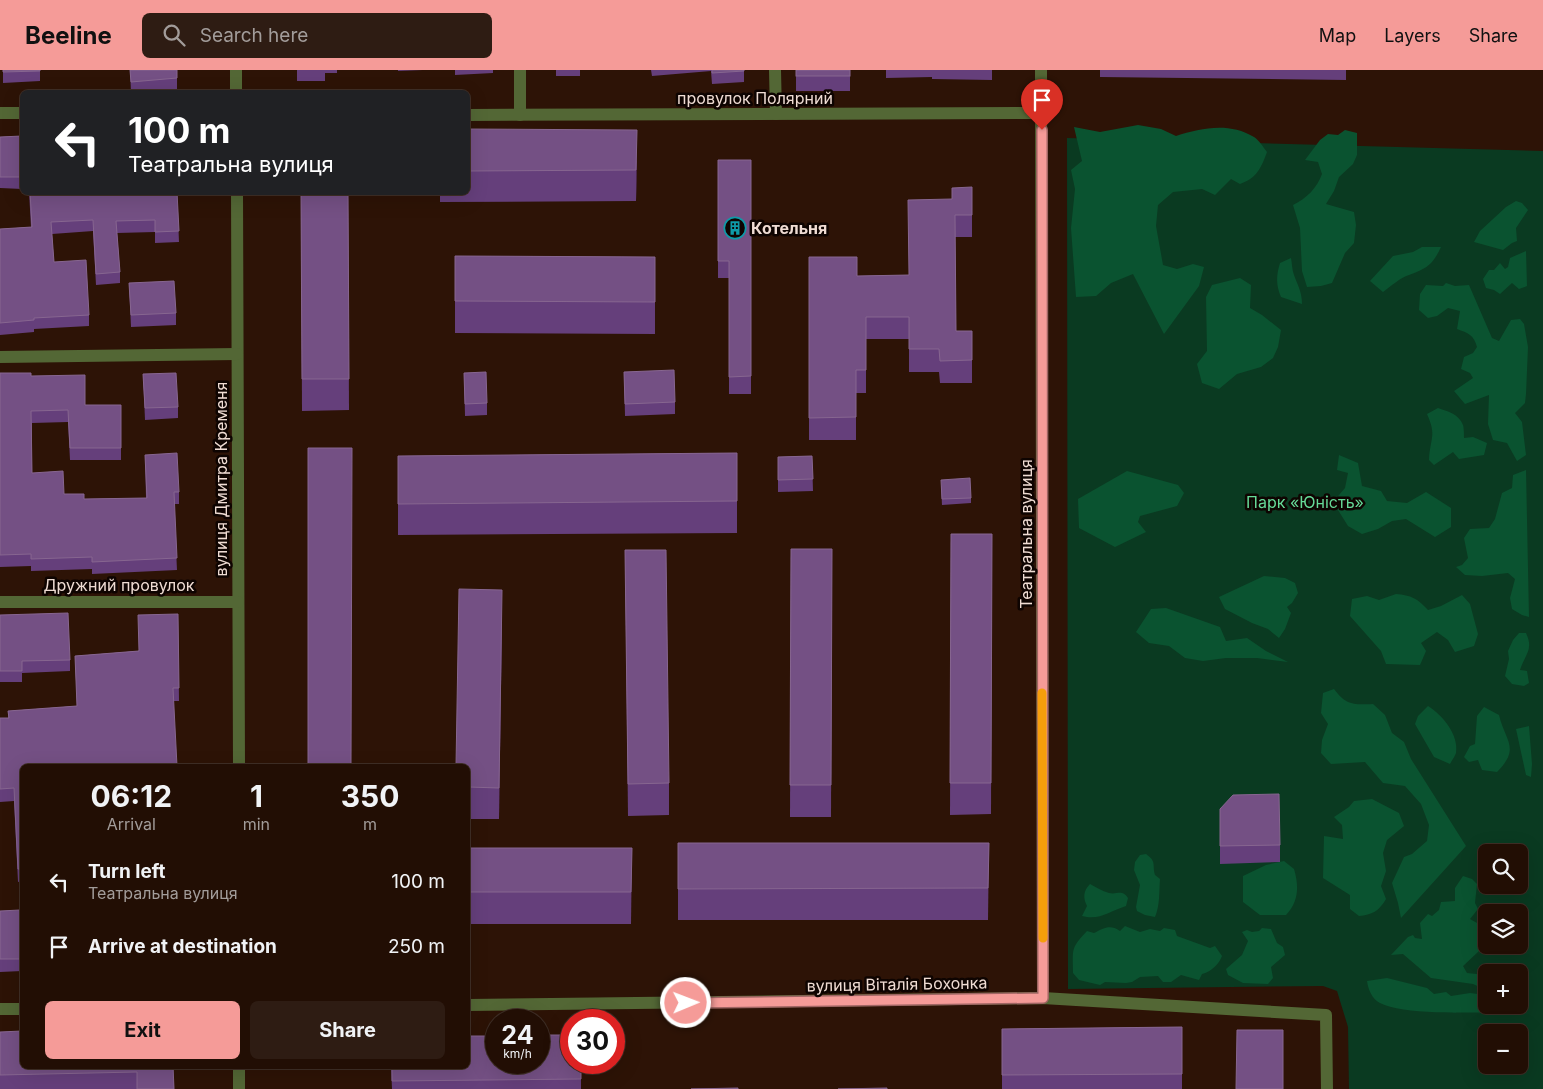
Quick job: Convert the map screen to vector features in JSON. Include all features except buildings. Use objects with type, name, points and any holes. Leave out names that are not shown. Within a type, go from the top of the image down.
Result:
[{"type":"street","points":[[236,70],[236,90]]},
{"type":"street","points":[[520,70],[520,114]]},
{"type":"street","points":[[775,70],[776,114]]},
{"type":"street","name":"Театральна вулиця","points":[[1041,70],[1043,998]]},
{"type":"street","points":[[0,113],[20,114]]},
{"type":"street","name":"провулок Полярний","points":[[470,115],[1042,113]]},
{"type":"street","name":"вулиця Дмитра Кременя","points":[[237,195],[238,764]]},
{"type":"street","points":[[0,357],[237,354]]},
{"type":"street","name":"Дружний провулок","points":[[0,602],[238,602]]},
{"type":"street","name":"вулиця Віталія Бохонка","points":[[470,1006],[1043,998],[1326,1015],[1327,1089]]},
{"type":"street","points":[[0,1009],[20,1009]]},
{"type":"street","points":[[239,1069],[239,1089]]},
{"type":"green space","points":[[1138,125],[1161,129],[1176,136],[1205,129],[1235,129],[1254,137],[1267,152],[1258,172],[1246,182],[1240,184],[1231,179],[1215,195],[1202,189],[1173,192],[1158,205],[1156,226],[1163,265],[1177,269],[1193,264],[1204,267],[1199,286],[1164,334],[1133,274],[1111,283],[1096,296],[1076,297],[1071,228],[1075,189],[1071,170],[1082,161],[1074,127],[1100,132]]},
{"type":"green space","points":[[1345,130],[1357,133],[1357,155],[1353,164],[1339,177],[1334,191],[1326,204],[1354,212],[1356,225],[1354,243],[1345,253],[1332,283],[1307,287],[1302,271],[1300,228],[1293,205],[1311,192],[1322,174],[1318,162],[1305,160],[1320,140],[1328,134],[1338,135]]},
{"type":"green space","name":"Парк «Юність»","points":[[1067,138],[1543,151],[1543,1089],[1349,1089],[1348,1027],[1337,991],[1323,986],[1068,989]]},
{"type":"green space","points":[[1516,201],[1522,203],[1528,210],[1516,228],[1517,241],[1503,250],[1474,242],[1480,231],[1506,207]]},
{"type":"green space","points":[[1422,247],[1441,247],[1432,262],[1425,268],[1402,278],[1383,292],[1370,281],[1393,256],[1413,252]]},
{"type":"green space","points":[[1526,251],[1527,286],[1519,289],[1512,283],[1500,294],[1486,288],[1483,279],[1489,270],[1494,270],[1500,263],[1505,269],[1508,267],[1510,258]]},
{"type":"green space","points":[[1291,258],[1293,273],[1301,292],[1302,304],[1281,297],[1277,284],[1280,263]]},
{"type":"green space","points":[[1240,278],[1251,285],[1250,308],[1281,330],[1278,347],[1273,358],[1261,367],[1237,374],[1219,389],[1202,383],[1197,364],[1207,351],[1206,297],[1212,285]]},
{"type":"green space","points":[[1446,283],[1455,286],[1469,285],[1492,338],[1499,341],[1511,320],[1520,319],[1524,324],[1528,347],[1526,394],[1525,403],[1515,413],[1522,422],[1526,455],[1517,461],[1507,443],[1493,440],[1488,424],[1489,395],[1465,404],[1454,391],[1473,378],[1470,373],[1461,369],[1464,357],[1473,353],[1477,347],[1470,335],[1457,329],[1460,311],[1448,308],[1437,316],[1428,318],[1419,310],[1420,294],[1426,285],[1443,286]]},
{"type":"green space","points":[[1438,408],[1459,418],[1463,425],[1464,438],[1473,437],[1487,443],[1484,455],[1459,459],[1453,452],[1434,465],[1429,460],[1432,427],[1427,414]]},
{"type":"green space","points":[[1339,455],[1358,463],[1362,486],[1381,491],[1387,501],[1407,503],[1426,492],[1451,508],[1451,527],[1435,537],[1406,519],[1392,521],[1378,529],[1362,534],[1348,526],[1333,502],[1345,488],[1348,473],[1337,470]]},
{"type":"green space","points":[[1526,470],[1529,617],[1512,609],[1510,598],[1515,579],[1508,573],[1482,576],[1465,575],[1456,567],[1462,565],[1468,558],[1464,538],[1470,529],[1489,528],[1495,519],[1502,493],[1512,488],[1513,475]]},
{"type":"green space","points":[[1127,471],[1178,485],[1184,493],[1177,506],[1140,516],[1138,522],[1146,532],[1115,547],[1079,528],[1078,499]]},
{"type":"green space","points":[[1264,576],[1285,578],[1295,583],[1298,593],[1287,607],[1291,613],[1285,629],[1279,638],[1268,629],[1225,609],[1219,597]]},
{"type":"green space","points":[[1396,594],[1414,598],[1428,610],[1441,606],[1462,595],[1470,604],[1478,634],[1474,646],[1455,652],[1448,640],[1437,632],[1421,643],[1426,651],[1420,665],[1386,664],[1381,651],[1350,616],[1352,599],[1367,596],[1379,600]]},
{"type":"green space","points":[[1166,608],[1220,627],[1226,641],[1247,638],[1266,651],[1288,662],[1257,658],[1226,658],[1203,661],[1185,658],[1169,646],[1149,643],[1136,632],[1151,609]]},
{"type":"green space","points":[[1519,633],[1526,633],[1529,644],[1528,652],[1520,670],[1527,671],[1529,683],[1524,686],[1512,684],[1505,676],[1509,659],[1508,651]]},
{"type":"green space","points":[[1334,689],[1346,701],[1355,704],[1373,704],[1385,715],[1392,733],[1404,742],[1411,759],[1466,846],[1401,918],[1392,883],[1404,857],[1412,854],[1427,841],[1429,825],[1421,804],[1405,786],[1383,783],[1365,762],[1331,764],[1321,753],[1322,740],[1328,724],[1321,713],[1323,693]]},
{"type":"green space","points":[[1428,706],[1444,720],[1455,739],[1456,753],[1450,764],[1434,757],[1415,724],[1418,716]]},
{"type":"green space","points":[[1484,707],[1499,715],[1509,744],[1508,757],[1497,772],[1482,770],[1478,760],[1469,762],[1464,757],[1470,746],[1475,744],[1477,716]]},
{"type":"green space","points":[[1529,726],[1532,764],[1531,777],[1526,775],[1516,729]]},
{"type":"green space","points":[[1372,799],[1399,813],[1404,826],[1387,840],[1383,853],[1386,871],[1381,886],[1386,899],[1375,912],[1359,916],[1350,909],[1350,895],[1323,878],[1324,836],[1343,839],[1342,825],[1334,817],[1349,807],[1354,801]]},
{"type":"green space","points":[[1146,854],[1153,861],[1155,875],[1160,879],[1159,903],[1155,917],[1137,911],[1136,907],[1140,885],[1134,870],[1135,862],[1140,855]]},
{"type":"green space","points":[[1284,861],[1294,869],[1296,875],[1296,899],[1286,915],[1260,915],[1243,902],[1243,876],[1266,865]]},
{"type":"green space","points":[[1463,876],[1472,879],[1477,884],[1475,903],[1478,909],[1470,919],[1478,924],[1478,952],[1463,966],[1467,973],[1478,974],[1478,986],[1431,978],[1403,954],[1391,955],[1408,937],[1413,935],[1415,938],[1422,939],[1420,923],[1428,914],[1432,916],[1439,910],[1441,902],[1455,901],[1455,888]]},
{"type":"green space","points":[[1090,884],[1109,893],[1126,895],[1128,898],[1126,906],[1104,915],[1094,917],[1082,916],[1087,906],[1084,897],[1085,892]]},
{"type":"green space","points":[[1125,926],[1140,932],[1150,929],[1160,931],[1164,928],[1175,930],[1177,936],[1210,948],[1215,946],[1222,956],[1217,965],[1202,974],[1199,980],[1181,975],[1171,982],[1163,982],[1158,976],[1140,977],[1126,983],[1105,982],[1100,985],[1079,980],[1073,973],[1073,954],[1075,946],[1087,931],[1094,933],[1110,927],[1120,931]]},
{"type":"green space","points":[[1262,928],[1271,929],[1277,943],[1283,947],[1285,955],[1271,967],[1273,978],[1268,984],[1243,983],[1228,975],[1226,969],[1242,955],[1248,941],[1242,932],[1247,930],[1252,932],[1259,931]]},
{"type":"green space","points":[[1387,978],[1427,988],[1434,994],[1446,992],[1451,996],[1470,993],[1478,994],[1478,1013],[1419,1011],[1390,1007],[1375,999],[1369,990],[1367,981]]},
{"type":"slow traffic","points":[[1042,693],[1043,938]]},
{"type":"place","name":"Котельня","points":[[735,228]]},
{"type":"route","points":[[686,1003],[1043,998],[1042,130]]}]
